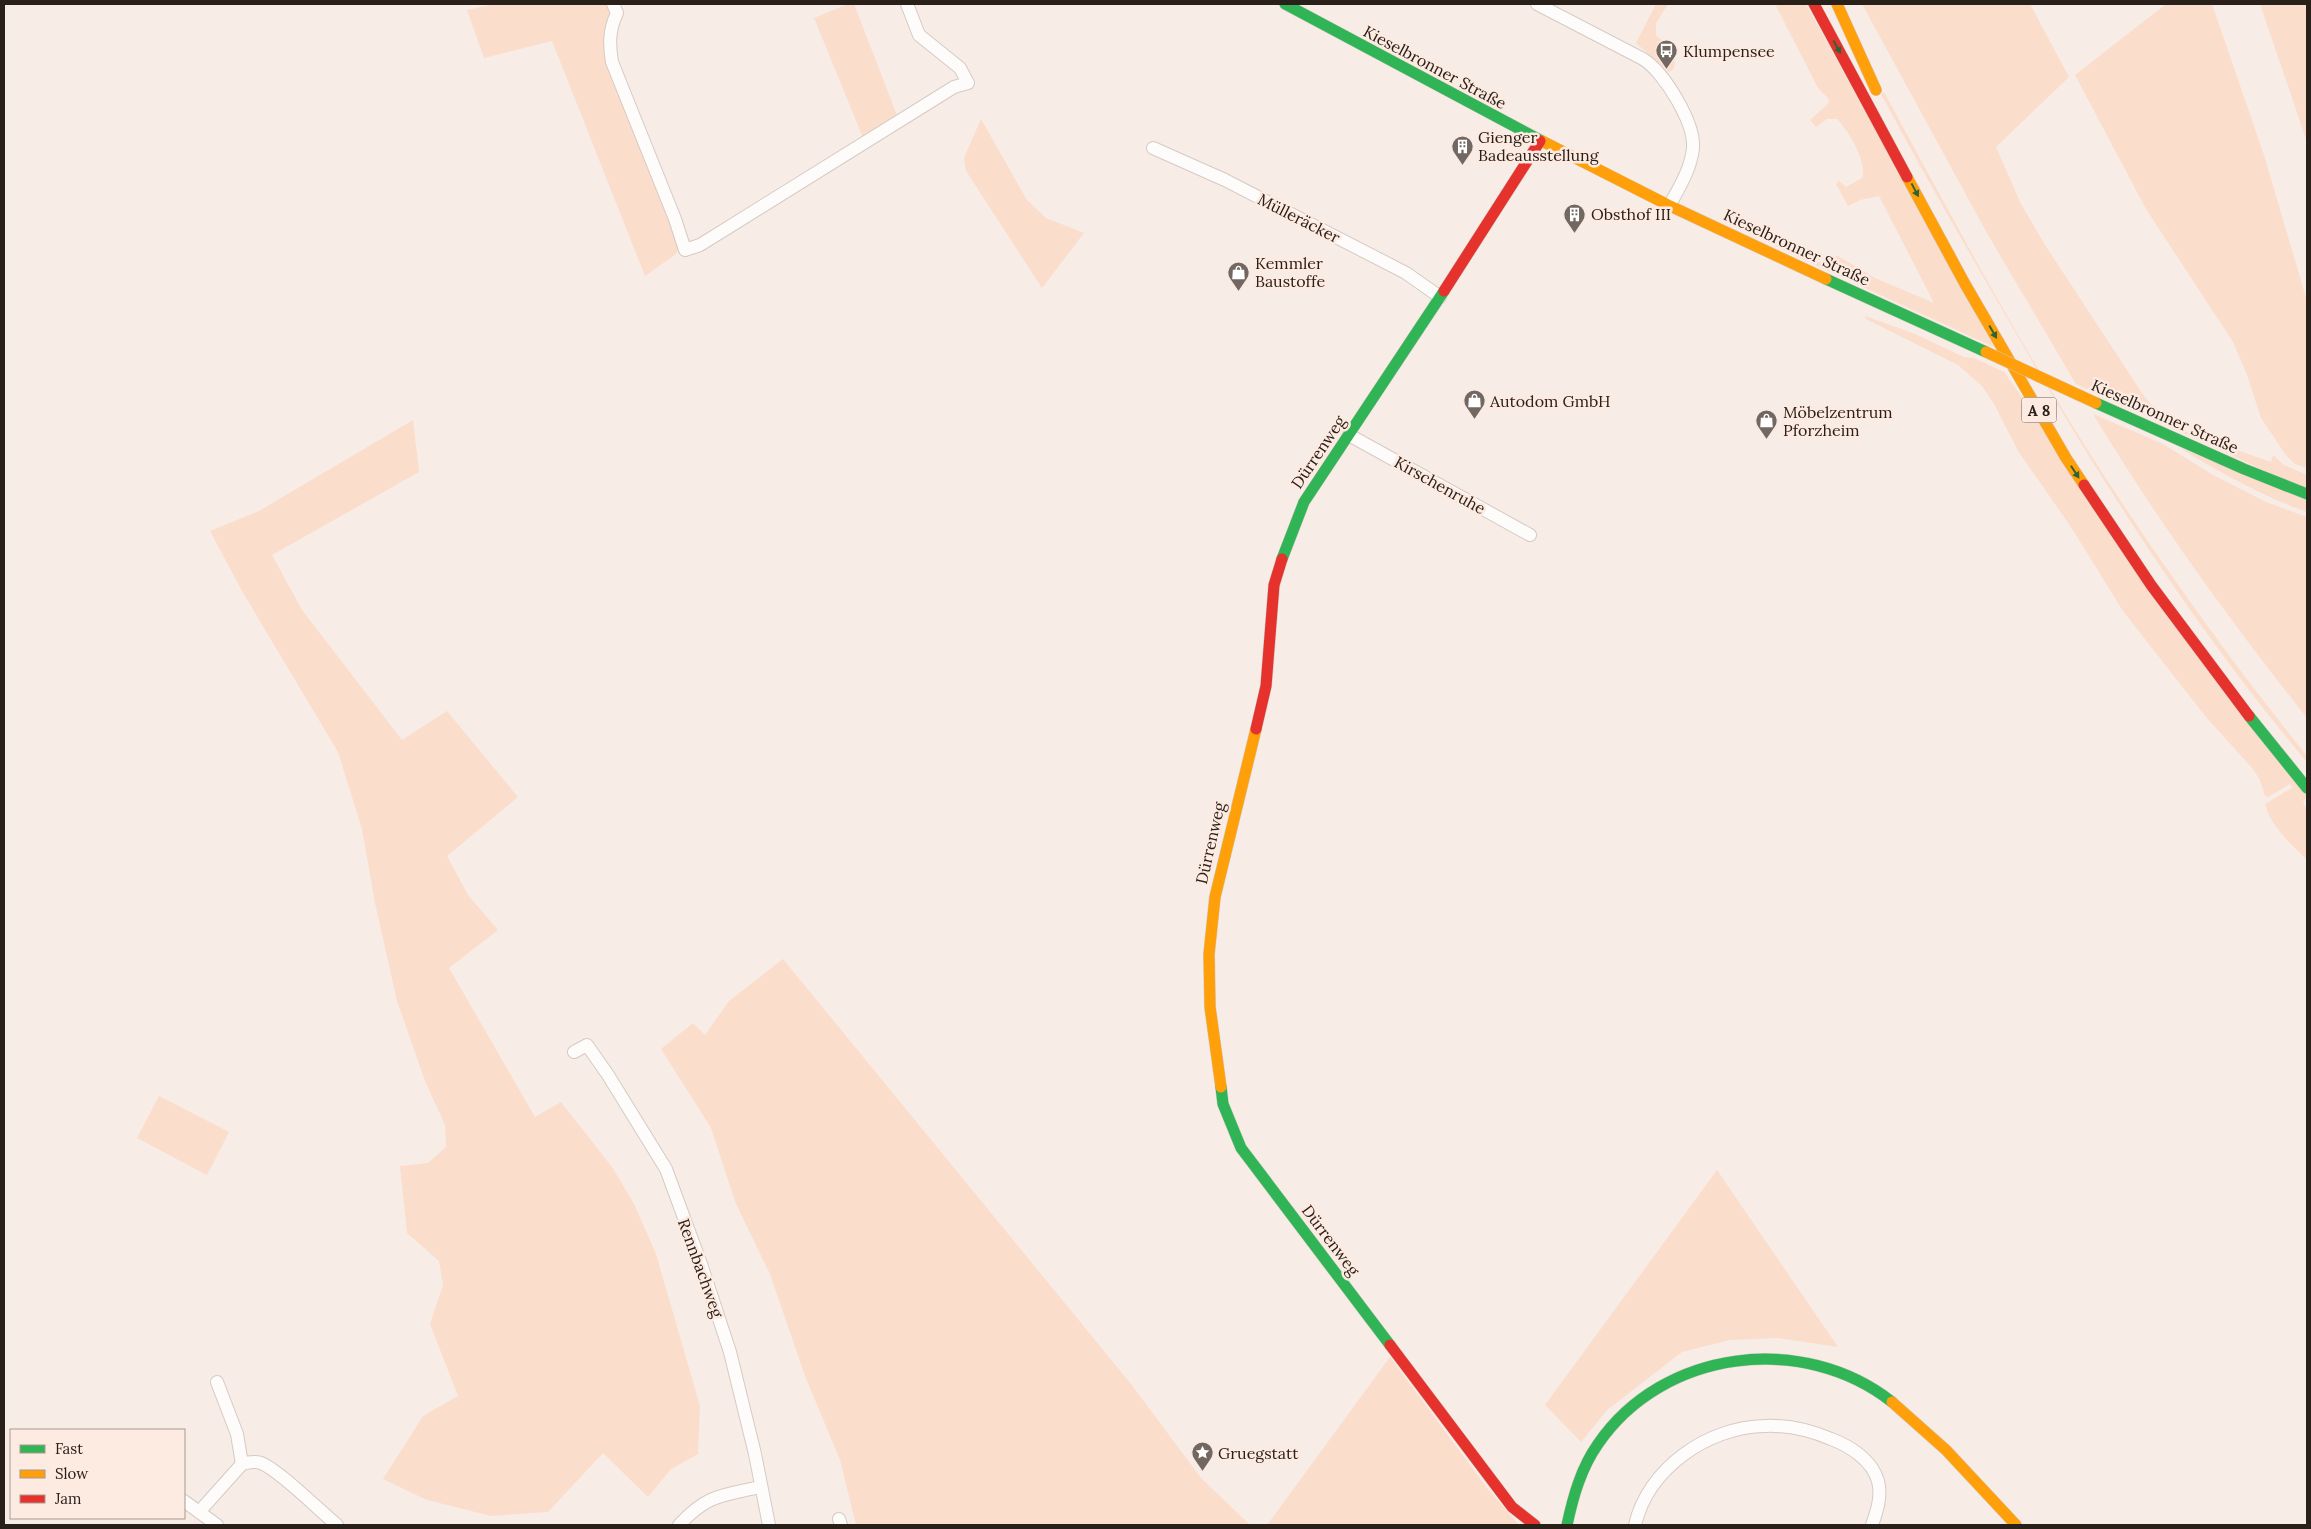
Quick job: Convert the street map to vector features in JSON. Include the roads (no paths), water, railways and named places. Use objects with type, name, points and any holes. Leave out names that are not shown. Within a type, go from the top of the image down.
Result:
[{"type":"main road","name":"Kieselbronner Straße","points":[[1285,4],[1540,141],[1669,206],[1793,265],[2244,470],[2307,494]]},
{"type":"main road","name":"A 8","points":[[1814,4],[1965,284],[2066,458],[2151,586],[2232,695],[2307,788]]},
{"type":"main road","points":[[1837,4],[1881,101]]},
{"type":"main road","name":"Dürrenweg","points":[[1535,1525],[1512,1507],[1241,1148],[1230,1127],[1223,1104],[1210,1007],[1209,954],[1214,897],[1266,686],[1273,592],[1286,544],[1304,502],[1489,223],[1540,141]]},
{"type":"main road","points":[[1908,153],[1948,228]]},
{"type":"main road","name":"A 8","points":[[2013,344],[2061,430],[2161,582],[2235,684],[2307,771]]},
{"type":"main road","points":[[1568,1525],[1580,1478],[1592,1454],[1604,1435],[1644,1397],[1691,1371],[1743,1358],[1768,1357],[1792,1358],[1818,1364],[1844,1373],[1869,1386],[1896,1406],[1928,1434],[2016,1525]]},
{"type":"street","points":[[613,4],[617,13],[611,26],[609,38],[612,62],[675,219],[685,250],[700,246],[954,87],[968,83],[960,68],[919,35],[907,4]]},
{"type":"street","points":[[1537,4],[1643,59],[1652,65],[1665,80],[1690,129],[1693,147],[1686,173],[1669,206]]},
{"type":"street","name":"Mülleräcker","points":[[1153,148],[1225,180],[1406,273],[1440,297]]},
{"type":"street","name":"Kirschenruhe","points":[[1349,435],[1530,535]]},
{"type":"street","name":"Rennbachweg","points":[[574,1052],[587,1045],[608,1075],[666,1169],[701,1264],[730,1352],[755,1454],[769,1525]]},
{"type":"street","points":[[217,1382],[237,1434],[242,1464]]},
{"type":"street","points":[[1635,1525],[1646,1495],[1674,1462],[1709,1440],[1745,1428],[1764,1426],[1790,1427],[1812,1431],[1838,1442],[1866,1461],[1878,1480],[1880,1491],[1872,1525]]},
{"type":"street","points":[[199,1512],[242,1464],[252,1461],[262,1463],[274,1471],[337,1525]]},
{"type":"street","points":[[679,1525],[697,1507],[713,1497],[760,1487]]},
{"type":"street","points":[[185,1502],[217,1525]]},
{"type":"place","name":"Klumpensee","points":[[1667,70]]},
{"type":"place","name":"Gienger Badeausstellung","points":[[1462,165]]},
{"type":"place","name":"Obsthof III","points":[[1575,233]]},
{"type":"place","name":"Kemmler Baustoffe","points":[[1239,291]]},
{"type":"place","name":"Autodom GmbH","points":[[1474,420]]},
{"type":"place","name":"Möbelzentrum Pforzheim","points":[[1767,440]]},
{"type":"place","name":"Gruegstatt","points":[[1202,1472]]}]
